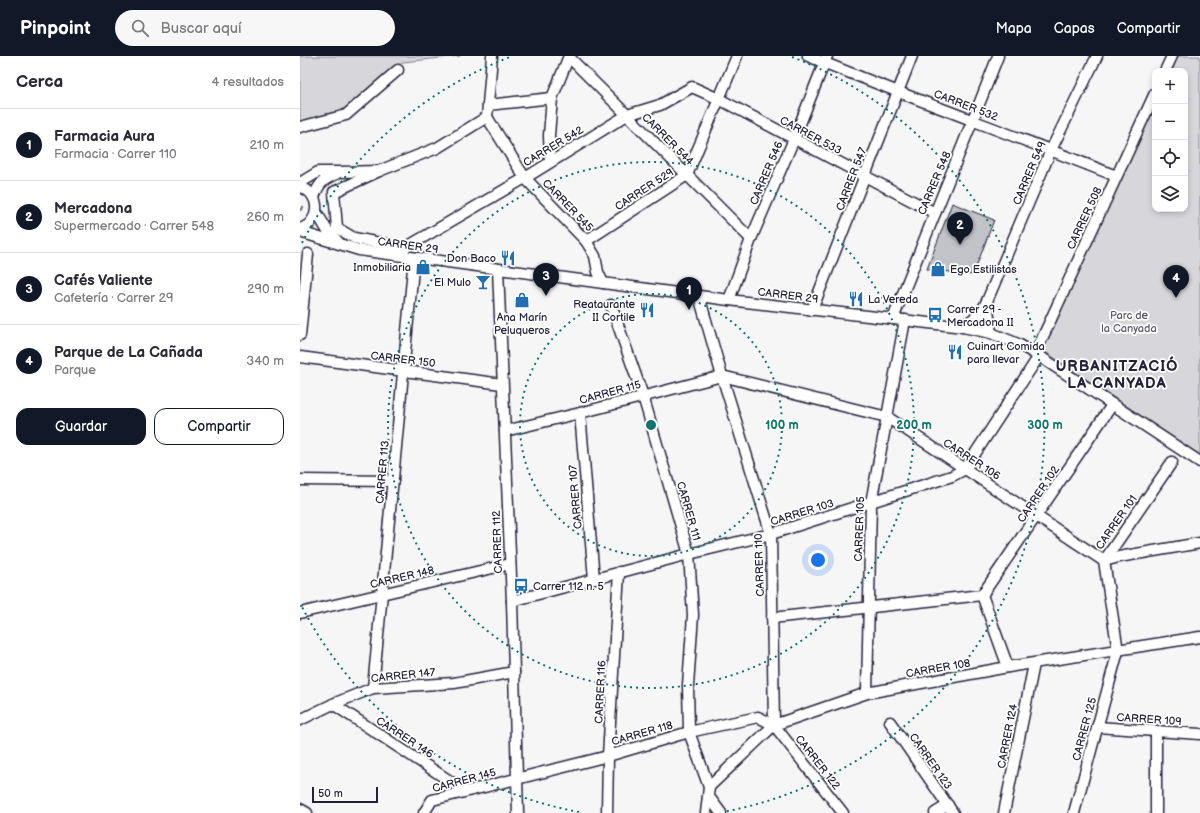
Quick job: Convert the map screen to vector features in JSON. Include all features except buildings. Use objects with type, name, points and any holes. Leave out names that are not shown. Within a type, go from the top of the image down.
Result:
[{"type":"street","points":[[300,183],[318,172],[379,171],[437,148],[487,117],[492,56]]},
{"type":"street","points":[[550,162],[549,134],[552,98],[569,56]]},
{"type":"street","name":"CARRER 544","points":[[569,56],[751,239]]},
{"type":"street","name":"CARRER 529","points":[[586,241],[687,175],[737,56]]},
{"type":"street","name":"CARRER 532","points":[[808,56],[825,59],[898,92],[1116,176]]},
{"type":"street","name":"CARRER 547","points":[[812,310],[912,56]]},
{"type":"street","name":"CARRER 548","points":[[893,319],[998,56]]},
{"type":"street","name":"CARRER 549","points":[[963,327],[981,313],[987,301],[1051,150],[1097,56]]},
{"type":"street","points":[[1166,68],[1172,56]]},
{"type":"street","name":"CARRER 546","points":[[730,300],[751,239],[794,139],[825,59]]},
{"type":"street","points":[[300,127],[346,115],[398,70]]},
{"type":"street","name":"CARRER 542","points":[[405,248],[525,178],[627,115],[660,105],[692,88],[719,99]]},
{"type":"street","points":[[488,105],[552,98]]},
{"type":"street","name":"CARRER 533","points":[[719,99],[864,177],[935,213]]},
{"type":"street","name":"CARRER 508","points":[[1037,355],[1116,176],[1152,99]]},
{"type":"street","name":"CARRER 545","points":[[487,117],[525,178],[586,241],[595,256],[602,283]]},
{"type":"street","name":"CARRER 29","points":[[379,171],[334,192],[337,228],[354,238],[405,248]]},
{"type":"street","points":[[314,197],[317,188],[325,179],[340,172]]},
{"type":"street","points":[[300,187],[309,191],[317,204],[317,213],[314,220],[309,226],[300,231]]},
{"type":"street","points":[[317,213],[327,230],[340,244]]},
{"type":"street","name":"CARRER 29","points":[[300,231],[359,250],[730,300],[963,327],[991,333],[1018,344],[1037,355],[1200,462]]},
{"type":"street","points":[[300,335],[308,254]]},
{"type":"street","name":"CARRER 113","points":[[373,688],[414,258]]},
{"type":"street","name":"CARRER 112","points":[[498,269],[512,601],[518,813]]},
{"type":"street","name":"CARRER 110","points":[[699,296],[722,376],[772,534],[774,725]]},
{"type":"street","points":[[987,301],[991,333]]},
{"type":"street","name":"CARRER 111","points":[[610,305],[643,396],[689,554],[693,615],[688,685],[689,732],[709,792]]},
{"type":"street","name":"CARRER 105","points":[[867,693],[871,503],[905,320]]},
{"type":"street","name":"CARRER 103","points":[[512,601],[619,572],[772,534],[952,476],[965,468],[1037,355]]},
{"type":"street","name":"CARRER 150","points":[[300,357],[502,384]]},
{"type":"street","name":"CARRER 115","points":[[505,431],[722,376]]},
{"type":"street","name":"CARRER 106","points":[[722,376],[887,417],[1104,561]]},
{"type":"street","name":"CARRER 102","points":[[982,596],[1112,405]]},
{"type":"street","name":"CARRER 107","points":[[580,413],[594,579]]},
{"type":"street","name":"CARRER 101","points":[[1118,651],[1104,561],[1172,462]]},
{"type":"street","points":[[300,480],[393,481]]},
{"type":"street","points":[[1104,561],[1200,543]]},
{"type":"street","name":"CARRER 148","points":[[300,613],[510,564]]},
{"type":"street","name":"CARRER 116","points":[[607,813],[608,756],[619,572]]},
{"type":"street","points":[[772,618],[982,596],[1008,668]]},
{"type":"street","name":"CARRER 108","points":[[709,792],[774,725],[867,693],[1008,668],[1200,637]]},
{"type":"street","name":"CARRER 125","points":[[1074,813],[1118,651]]},
{"type":"street","name":"CARRER 124","points":[[1004,813],[1034,664]]},
{"type":"street","name":"CARRER 147","points":[[300,720],[333,704],[373,688],[454,683],[514,672]]},
{"type":"street","name":"CARRER 146","points":[[333,704],[465,791]]},
{"type":"street","name":"CARRER 118","points":[[517,779],[608,756],[689,732],[758,717],[774,725]]},
{"type":"street","name":"CARRER 123","points":[[890,722],[950,809]]},
{"type":"street","name":"CARRER 122","points":[[774,725],[843,813]]},
{"type":"street","name":"CARRER 109","points":[[1097,727],[1200,734]]},
{"type":"street","points":[[1156,731],[1156,813]]},
{"type":"street","name":"CARRER 145","points":[[424,813],[432,800],[517,779]]},
{"type":"street","points":[[706,813],[709,792]]},
{"type":"street","points":[[709,792],[721,813]]},
{"type":"street","points":[[300,809],[307,813]]},
{"type":"street","points":[[935,813],[950,809]]},
{"type":"green space","points":[[300,56],[460,56],[403,62],[340,113],[300,124]]},
{"type":"green space","name":"Parc de la Canyada","points":[[1174,56],[1200,56],[1200,455],[1041,349],[1152,105],[1152,212],[1188,212],[1188,68],[1168,68]]},
{"type":"waterway","points":[[300,210],[303,207]]},
{"type":"waterway","points":[[578,222],[583,228]]},
{"type":"place","name":"Mercadona","points":[[960,245]]},
{"type":"place","name":"Don Baco","points":[[508,258]]},
{"type":"place","name":"Inmobiliaria","points":[[423,267]]},
{"type":"place","name":"Ego Estilistas","points":[[938,269]]},
{"type":"place","name":"El Mulo","points":[[483,282]]},
{"type":"place","name":"Cafés Valiente","points":[[546,296]]},
{"type":"place","name":"Parque de La Cañada","points":[[1176,298]]},
{"type":"place","name":"La Vereda","points":[[856,299]]},
{"type":"place","name":"Ana Marín Peluqueros","points":[[522,300]]},
{"type":"place","name":"Reataurante II Cortile","points":[[647,310]]},
{"type":"place","name":"Farmacia Aura","points":[[689,310]]},
{"type":"place","name":"Carrer 29 - Mercadona II","points":[[935,315]]},
{"type":"place","name":"Cuinart Comida para llevar","points":[[955,352]]},
{"type":"place","name":"Carrer 112 n. 5","points":[[521,586]]},
{"type":"district","name":"URBANITZACIÓ LA CANYADA","points":[[1117,374]]}]
